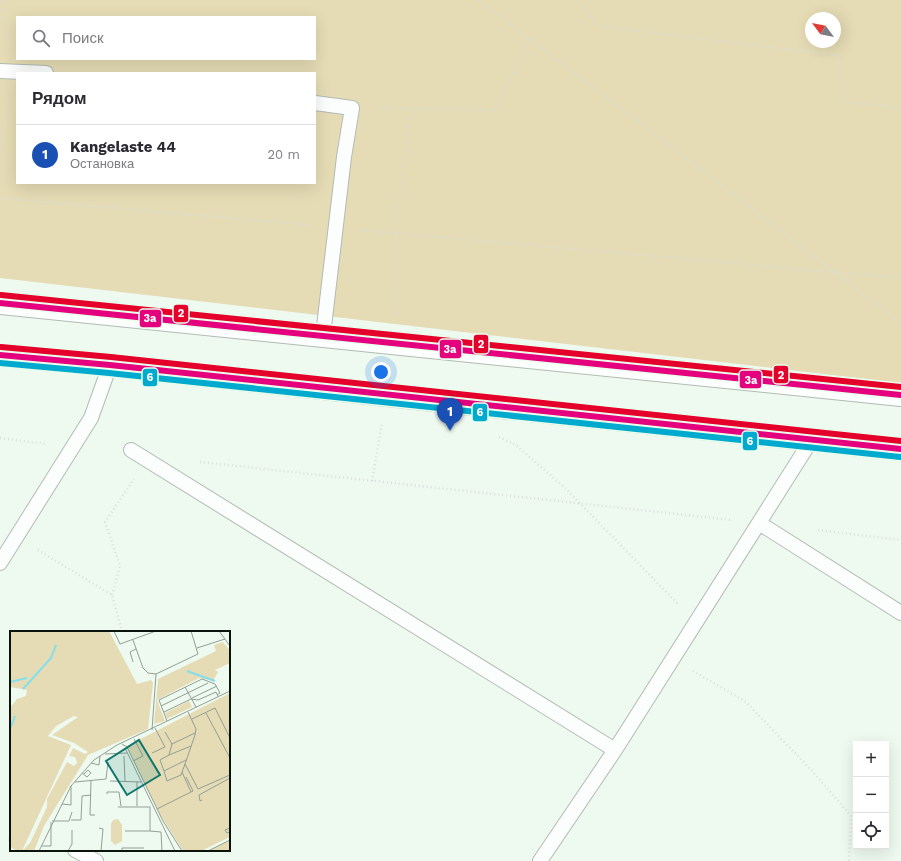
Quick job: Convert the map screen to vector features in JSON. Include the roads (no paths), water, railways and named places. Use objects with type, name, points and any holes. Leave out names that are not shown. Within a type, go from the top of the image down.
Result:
[{"type":"main road","points":[[0,303],[901,395]]},
{"type":"main road","points":[[0,355],[110,365],[901,449]]},
{"type":"lane","points":[[0,71],[23,72]]},
{"type":"lane","points":[[316,104],[352,108],[344,157],[322,335]]},
{"type":"lane","points":[[0,563],[91,418],[110,365]]},
{"type":"lane","points":[[540,861],[615,750],[812,439]]},
{"type":"lane","points":[[131,450],[615,750]]},
{"type":"lane","points":[[759,523],[901,613]]},
{"type":"lane","points":[[77,851],[96,861]]},
{"type":"place","name":"Kangelaste 44","points":[[450,431]]}]
